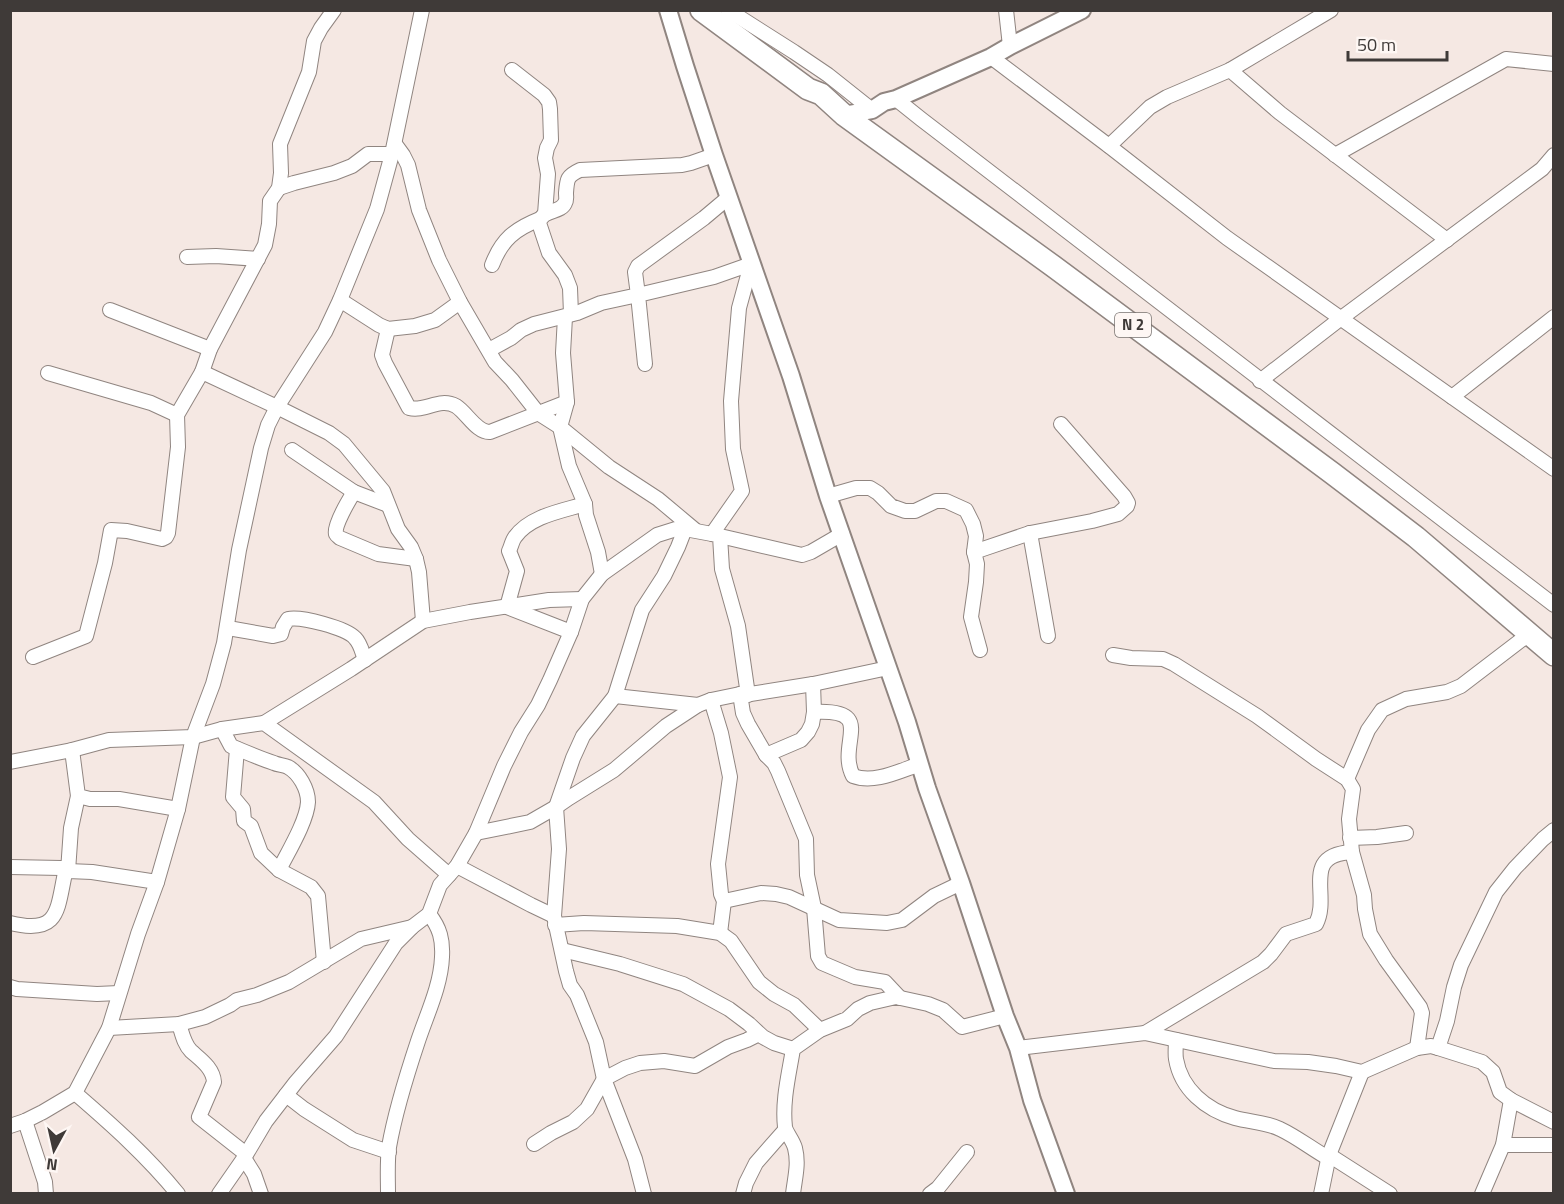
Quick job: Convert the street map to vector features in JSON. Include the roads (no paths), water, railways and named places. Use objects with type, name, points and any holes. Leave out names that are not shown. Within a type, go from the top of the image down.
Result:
[{"type":"main road","name":"N 2","points":[[701,10],[808,89],[821,94],[844,115],[1332,473],[1416,537],[1554,655]]},
{"type":"street","points":[[33,657],[86,636],[111,530],[127,531],[155,538],[166,537],[168,533],[178,447],[177,415],[265,245],[270,201],[279,188],[280,144],[309,72],[314,41],[334,10]]},
{"type":"street","points":[[10,1126],[25,1121],[75,1093],[109,1028],[138,934],[157,882],[178,809],[193,738],[213,684],[228,628],[239,550],[268,425],[277,406],[325,332],[376,208],[393,149],[422,10]]},
{"type":"street","points":[[668,10],[684,66],[791,376],[828,496],[1005,1016],[1018,1048],[1032,1100],[1066,1194]]},
{"type":"street","points":[[728,10],[794,51],[872,110]]},
{"type":"street","points":[[1006,10],[1010,46]]},
{"type":"street","points":[[844,115],[872,110],[884,102],[896,99],[991,57],[1082,10]]},
{"type":"street","points":[[1109,146],[1150,107],[1177,92],[1230,70],[1330,10]]},
{"type":"street","points":[[991,57],[1227,238],[1554,469]]},
{"type":"street","points":[[1335,155],[1506,59],[1554,64]]},
{"type":"street","points":[[512,70],[544,95],[549,102],[551,140],[544,158],[548,174],[539,223],[549,253],[566,275],[570,288],[562,353],[567,402],[561,428],[569,466],[585,504],[602,574]]},
{"type":"street","points":[[1230,70],[1280,113],[1447,240]]},
{"type":"street","points":[[896,99],[1554,605]]},
{"type":"street","points":[[279,188],[334,173],[352,166],[369,154],[393,149],[403,155],[430,241],[460,302],[495,362],[538,413],[561,428],[609,467],[658,499],[690,530]]},
{"type":"street","points":[[492,265],[509,236],[525,225],[562,207],[566,201],[568,178],[580,170],[682,165],[714,155]]},
{"type":"street","points":[[1260,381],[1542,170],[1554,156]]},
{"type":"street","points":[[645,364],[635,272],[638,266],[729,197]]},
{"type":"street","points":[[187,257],[216,256],[258,260]]},
{"type":"street","points":[[489,350],[534,324],[568,316],[601,303],[714,277],[751,264]]},
{"type":"street","points":[[751,264],[739,308],[731,401],[733,449],[742,491],[716,535],[722,569],[738,626],[744,695],[743,713],[766,754],[774,763],[806,839],[807,875],[814,908],[818,956],[822,963],[855,977],[885,982],[900,998]]},
{"type":"street","points":[[340,300],[379,326],[388,329],[415,326],[435,320],[460,302]]},
{"type":"street","points":[[110,310],[210,349]]},
{"type":"street","points":[[1452,397],[1554,316]]},
{"type":"street","points":[[388,329],[382,355],[409,408],[422,409],[434,403],[444,402],[466,414],[485,433],[567,402]]},
{"type":"street","points":[[201,372],[277,406],[329,433],[344,444],[383,490],[398,529],[411,547],[419,572],[423,621]]},
{"type":"street","points":[[48,373],[151,404],[177,415]]},
{"type":"street","points":[[974,552],[1030,533],[1118,514],[1127,506],[1128,503],[1124,496],[1061,424]]},
{"type":"street","points":[[292,450],[354,492],[388,505]]},
{"type":"street","points":[[828,496],[856,488],[870,488],[891,506],[905,511],[915,511],[936,501],[946,501],[966,510],[974,524],[976,536],[974,552],[977,564],[976,582],[971,617],[980,650]]},
{"type":"street","points":[[354,492],[337,526],[337,535],[378,554],[416,560]]},
{"type":"street","points":[[507,607],[517,571],[509,551],[515,537],[530,524],[549,515],[585,504]]},
{"type":"street","points":[[219,1194],[266,1121],[336,1036],[396,943],[412,927],[429,915],[440,885],[453,870],[476,833],[504,766],[542,697],[571,632],[582,599],[602,574],[657,535],[676,530],[716,535],[802,555],[842,534]]},
{"type":"street","points":[[644,1194],[635,1159],[604,1079],[596,1042],[577,995],[570,985],[554,920],[559,849],[556,807],[583,736],[615,696],[642,610],[690,530]]},
{"type":"street","points":[[1030,533],[1048,636]]},
{"type":"street","points":[[10,762],[109,740],[193,738],[222,729],[264,723],[423,621],[549,600],[582,599]]},
{"type":"street","points":[[507,607],[571,632]]},
{"type":"street","points":[[228,628],[273,636],[281,634],[288,620],[294,618],[321,623],[351,634],[359,643],[365,660]]},
{"type":"street","points":[[1347,779],[1368,730],[1382,710],[1406,699],[1447,692],[1461,686],[1529,634]]},
{"type":"street","points":[[1113,655],[1162,659],[1174,664],[1257,716],[1347,779],[1353,789],[1349,819],[1352,852],[1364,895],[1370,934],[1420,1007],[1422,1013],[1417,1048]]},
{"type":"street","points":[[476,833],[530,822],[614,770],[666,726],[698,705],[711,700],[813,684],[888,668]]},
{"type":"street","points":[[766,754],[801,740],[808,732],[814,712],[813,684]]},
{"type":"street","points":[[615,696],[698,705]]},
{"type":"street","points":[[711,700],[721,733],[730,777],[718,864],[721,894],[724,901],[720,933]]},
{"type":"street","points":[[814,712],[832,711],[845,716],[850,721],[852,730],[848,759],[853,776],[872,779],[920,764]]},
{"type":"street","points":[[264,723],[374,802],[408,839],[453,870],[531,906],[554,920],[677,926],[720,933],[731,941],[759,982],[794,1005],[820,1030]]},
{"type":"street","points":[[222,729],[231,746],[287,766],[295,772],[307,791],[308,802],[299,831],[279,870]]},
{"type":"street","points":[[237,748],[233,797],[243,809],[244,821],[251,826],[261,853],[279,870],[311,887],[318,896],[324,962]]},
{"type":"street","points":[[10,922],[38,926],[49,921],[57,911],[65,873],[68,871],[71,828],[78,796],[72,750]]},
{"type":"street","points":[[78,796],[90,799],[127,800],[178,809]]},
{"type":"street","points":[[1438,1048],[1461,965],[1496,892],[1515,868],[1554,831]]},
{"type":"street","points":[[1350,838],[1406,833]]},
{"type":"street","points":[[1145,1033],[1263,962],[1272,954],[1286,934],[1316,924],[1319,915],[1321,873],[1324,863],[1335,854],[1352,852]]},
{"type":"street","points":[[10,867],[61,868],[68,871],[157,882]]},
{"type":"street","points":[[724,901],[761,893],[776,894],[789,897],[840,920],[873,923],[902,920],[934,896],[961,883]]},
{"type":"street","points":[[388,1194],[389,1152],[398,1107],[411,1060],[440,975],[441,935],[429,915]]},
{"type":"street","points":[[109,1028],[179,1024],[205,1017],[237,1000],[257,995],[289,982],[361,939],[412,927]]},
{"type":"street","points":[[562,950],[620,964],[683,984],[729,1009],[759,1034],[774,1043],[793,1049]]},
{"type":"street","points":[[10,987],[97,994],[119,993]]},
{"type":"street","points":[[743,1194],[756,1164],[785,1130],[786,1086],[793,1049],[820,1030],[847,1019],[858,1009],[870,1003],[900,998],[943,1010],[962,1027],[1005,1016]]},
{"type":"street","points":[[179,1024],[191,1051],[203,1061],[214,1076],[214,1082],[199,1117],[245,1156],[261,1194]]},
{"type":"street","points":[[1018,1048],[1145,1033],[1274,1061],[1317,1063],[1362,1072],[1417,1048],[1431,1046],[1482,1062],[1492,1072],[1502,1095],[1554,1122]]},
{"type":"street","points":[[534,1144],[573,1122],[587,1108],[604,1079],[625,1068],[640,1063],[664,1061],[695,1066],[728,1047],[759,1034]]},
{"type":"street","points":[[1176,1040],[1175,1058],[1180,1072],[1188,1088],[1198,1099],[1234,1118],[1280,1129],[1390,1194]]},
{"type":"street","points":[[1321,1194],[1329,1157],[1362,1072]]},
{"type":"street","points":[[75,1093],[122,1134],[178,1194]]},
{"type":"street","points":[[286,1095],[353,1140],[389,1152]]},
{"type":"street","points":[[1482,1194],[1503,1144],[1511,1100]]},
{"type":"street","points":[[25,1121],[45,1182],[46,1194]]},
{"type":"street","points":[[785,1130],[791,1137],[798,1162],[793,1194]]},
{"type":"street","points":[[1503,1144],[1554,1145]]},
{"type":"street","points":[[930,1194],[938,1188],[967,1152]]}]
